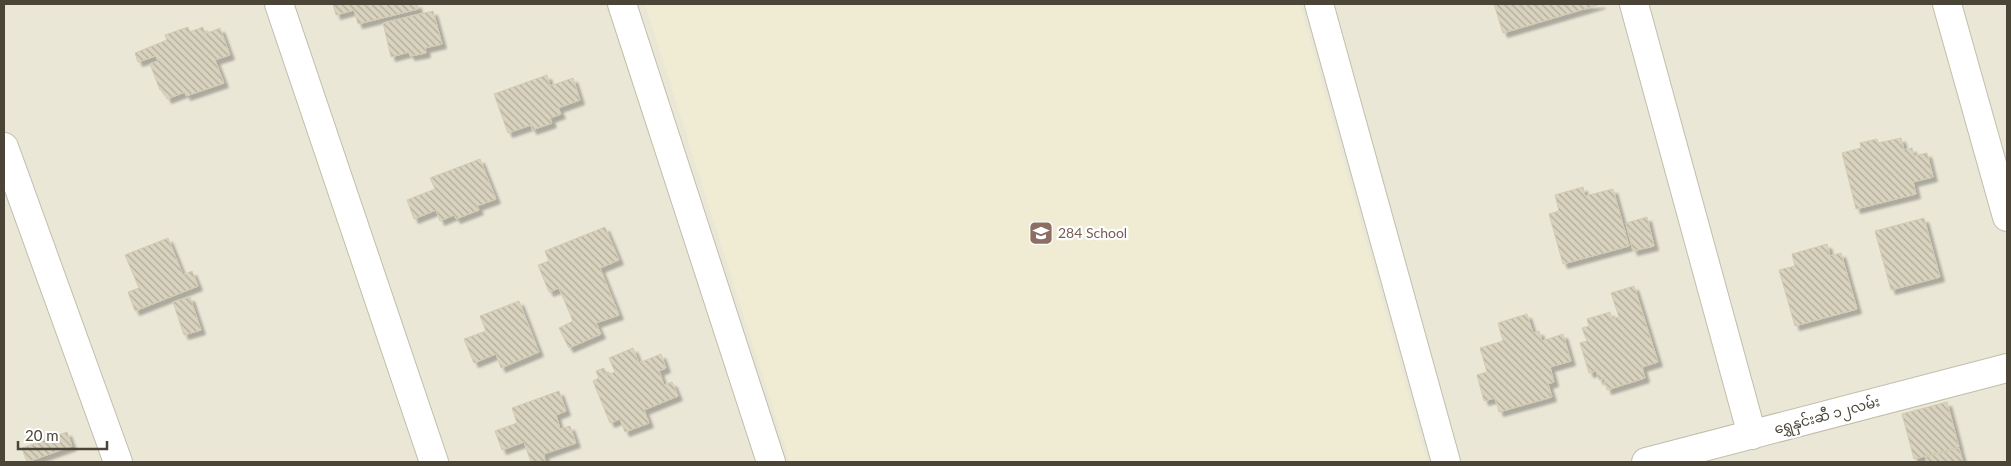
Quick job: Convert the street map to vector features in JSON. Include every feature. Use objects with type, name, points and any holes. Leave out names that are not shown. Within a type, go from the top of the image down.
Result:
[{"type":"street","points":[[279,4],[434,462]]},
{"type":"street","points":[[622,4],[770,462]]},
{"type":"street","points":[[1319,4],[1446,462]]},
{"type":"street","points":[[1634,4],[1752,435]]},
{"type":"street","points":[[1947,4],[2007,217]]},
{"type":"street","points":[[4,147],[118,462]]},
{"type":"street","name":"ရွှေနှင်းဆီ ၁၂လမ်း","points":[[1646,462],[2007,368]]},
{"type":"shaded area","points":[[4,4],[2007,4],[2007,462],[4,462]]},
{"type":"shaded area","name":"284 School","points":[[645,4],[1300,4],[1427,462],[790,462]]},
{"type":"building","points":[[333,4],[417,4],[418,9],[358,24],[354,10],[336,15]]},
{"type":"building","points":[[1494,4],[1601,4],[1503,33]]},
{"type":"building","points":[[433,11],[442,44],[425,48],[426,53],[410,56],[409,52],[391,57],[383,23]]},
{"type":"building","points":[[188,27],[190,32],[203,27],[205,34],[220,28],[230,55],[215,60],[224,83],[186,96],[185,92],[167,99],[163,89],[160,90],[150,64],[158,61],[156,56],[138,62],[135,53],[167,40],[165,35]]},
{"type":"building","points":[[547,75],[550,86],[573,78],[580,100],[558,108],[561,114],[550,118],[552,123],[532,130],[531,125],[508,133],[494,94]]},
{"type":"building","points":[[1901,138],[1904,150],[1912,148],[1914,156],[1927,153],[1933,177],[1913,182],[1916,194],[1856,209],[1842,153],[1861,148],[1860,143],[1877,139],[1878,143]]},
{"type":"building","points":[[480,159],[496,199],[477,206],[479,210],[456,219],[454,215],[440,221],[436,210],[414,219],[407,200],[435,189],[430,178]]},
{"type":"building","points":[[1583,187],[1585,196],[1613,189],[1629,246],[1563,264],[1549,214],[1559,211],[1555,195]]},
{"type":"building","points":[[1647,217],[1654,246],[1633,251],[1626,223]]},
{"type":"building","points":[[1924,218],[1940,277],[1891,290],[1875,231]]},
{"type":"building","points":[[605,227],[619,260],[600,268],[619,315],[596,323],[601,334],[569,348],[559,328],[573,321],[559,288],[549,292],[538,265],[549,261],[545,251]]},
{"type":"building","points":[[168,238],[183,275],[192,271],[198,286],[135,311],[128,292],[139,288],[125,255]]},
{"type":"building","points":[[1827,244],[1830,256],[1841,253],[1857,309],[1795,326],[1779,270],[1795,266],[1792,254]]},
{"type":"building","points":[[1634,286],[1658,362],[1642,367],[1645,378],[1607,390],[1604,378],[1599,380],[1596,371],[1589,373],[1580,343],[1587,341],[1582,328],[1589,326],[1587,319],[1610,312],[1612,319],[1619,317],[1611,293]]},
{"type":"building","points":[[190,297],[201,330],[184,335],[173,302]]},
{"type":"building","points":[[519,301],[539,352],[501,368],[496,354],[474,363],[464,339],[486,331],[480,316]]},
{"type":"building","points":[[1527,314],[1533,333],[1539,331],[1542,341],[1563,334],[1571,361],[1550,367],[1554,382],[1548,384],[1552,397],[1499,412],[1495,398],[1484,401],[1477,375],[1487,372],[1480,348],[1503,341],[1498,323]]},
{"type":"building","points":[[633,348],[639,363],[661,354],[666,368],[659,371],[664,385],[672,382],[678,396],[644,410],[649,423],[625,432],[620,419],[610,423],[593,381],[599,378],[596,371],[604,368],[607,375],[615,372],[609,358]]},
{"type":"building","points":[[559,391],[566,411],[556,415],[560,429],[570,426],[576,443],[544,454],[545,462],[531,462],[524,442],[502,450],[495,431],[517,423],[512,408]]},
{"type":"building","points":[[1947,402],[1959,447],[1914,459],[1902,414]]},
{"type":"building","points":[[67,432],[72,446],[27,462],[22,448]]},
{"type":"building","points":[[1959,448],[1963,462],[1927,462],[1925,457]]},
{"type":"place","name":"284 School","points":[[1041,233]]}]
